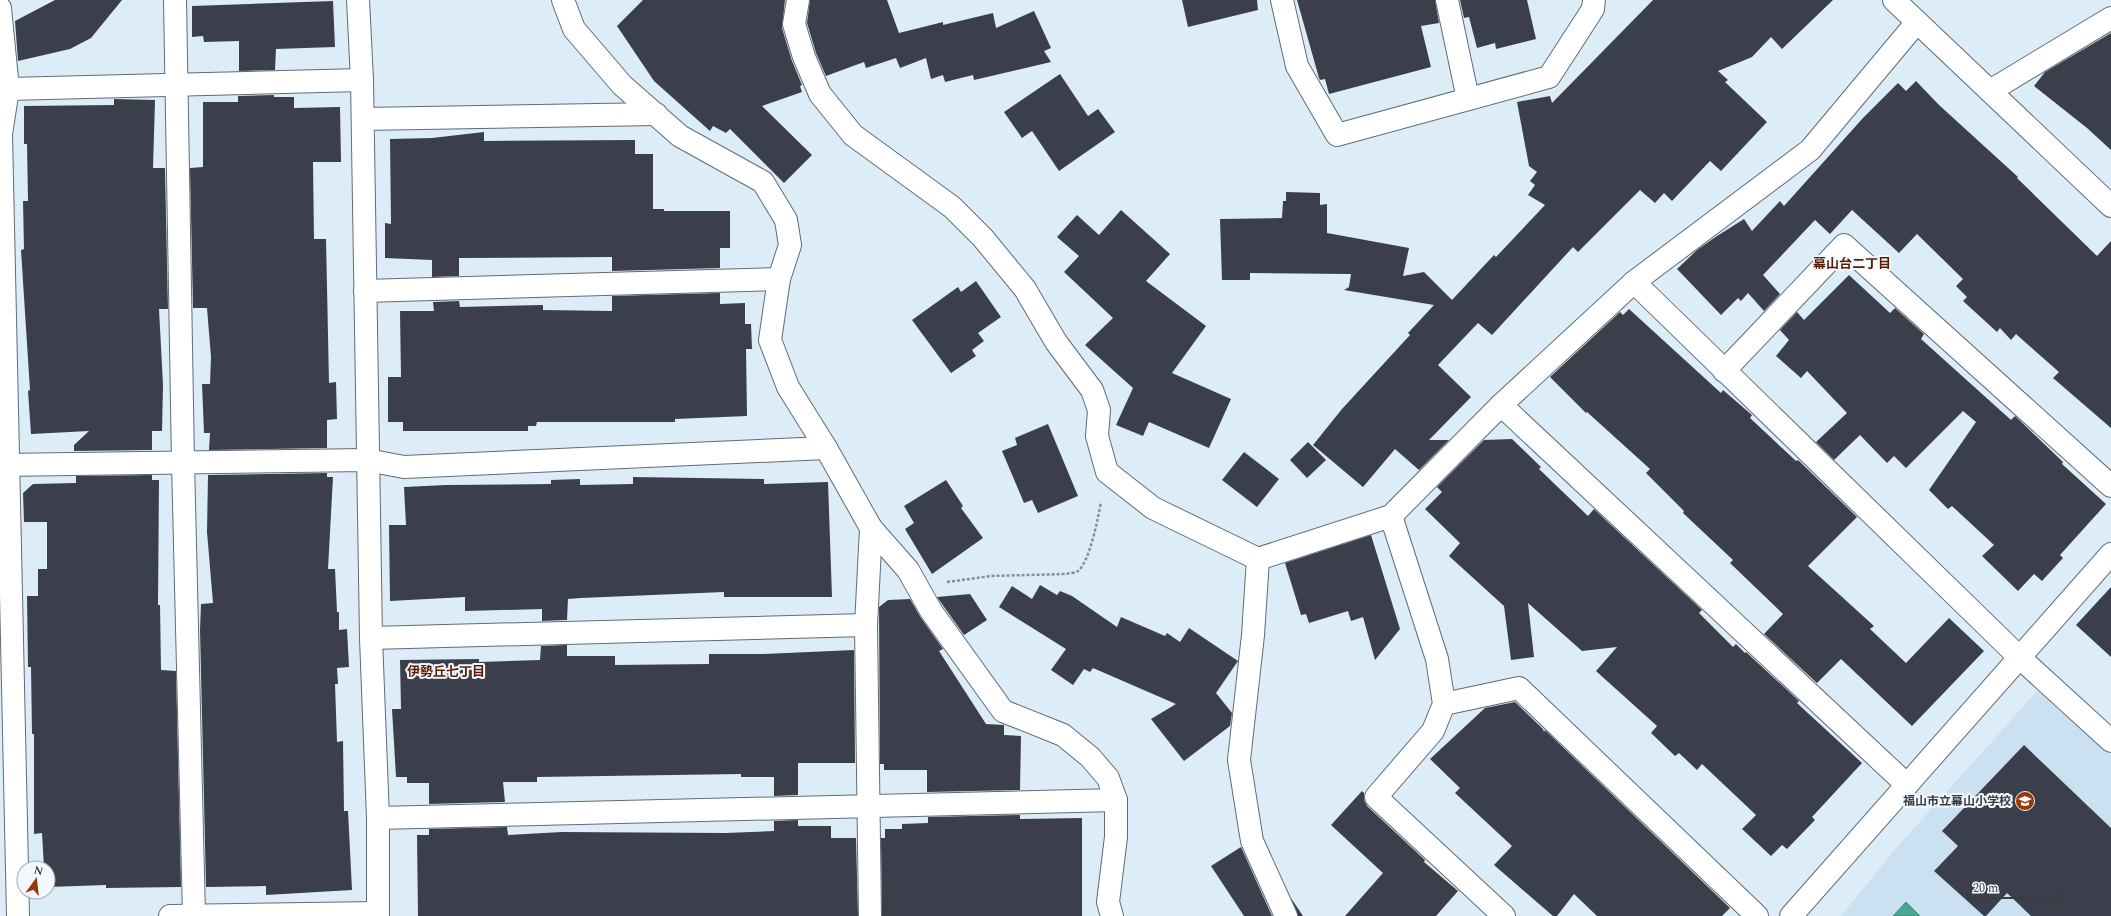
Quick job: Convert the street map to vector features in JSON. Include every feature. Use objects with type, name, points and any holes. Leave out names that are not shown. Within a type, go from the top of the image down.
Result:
[{"type":"street","points":[[175,0],[183,462],[194,916]]},
{"type":"street","points":[[170,916],[378,914],[378,818],[371,638],[367,460],[362,80],[358,0]]},
{"type":"street","points":[[563,0],[574,29],[622,85],[680,136],[763,182],[786,220],[790,245],[779,279],[770,340],[788,387],[826,448],[870,528],[908,570],[931,611],[1002,711],[1063,735],[1090,757],[1108,778],[1116,800],[1116,837],[1108,902],[1112,916]]},
{"type":"street","points":[[798,0],[794,24],[804,57],[820,94],[853,135],[952,207],[983,238],[1025,289],[1056,342],[1092,390],[1099,410],[1097,436],[1107,472],[1153,508],[1258,559],[1391,516],[1501,405],[1634,282],[1810,150],[1917,22]]},
{"type":"street","points":[[1282,0],[1297,66],[1337,135],[1549,77],[1593,9],[1594,0]]},
{"type":"street","points":[[1447,0],[1468,99]]},
{"type":"street","points":[[1894,0],[2111,206]]},
{"type":"street","points":[[0,8],[8,89],[0,134],[4,465],[18,916]]},
{"type":"street","points":[[1990,91],[2111,18]]},
{"type":"street","points":[[8,89],[362,80]]},
{"type":"street","points":[[362,119],[656,114]]},
{"type":"street","points":[[1724,371],[1844,245],[2111,486]]},
{"type":"street","points":[[365,290],[779,279]]},
{"type":"street","points":[[1634,282],[2019,657],[2111,741]]},
{"type":"street","points":[[1501,405],[1907,785]]},
{"type":"street","points":[[4,465],[367,460],[404,467],[826,448]]},
{"type":"street","points":[[1391,516],[1437,660],[1444,704],[1433,731],[1376,797],[1504,916]]},
{"type":"street","points":[[870,528],[866,625],[870,916]]},
{"type":"street","points":[[1791,916],[2111,554]]},
{"type":"street","points":[[1258,559],[1253,635],[1239,760],[1252,841],[1286,916]]},
{"type":"street","points":[[371,638],[866,625]]},
{"type":"street","points":[[1444,704],[1519,688],[1757,916]]},
{"type":"street","points":[[378,818],[1116,800]]},
{"type":"path","points":[[919,590],[954,580],[991,576],[1066,574],[1077,572],[1084,564],[1096,529],[1107,472]]},
{"type":"shaded area","name":"福山市立幕山小学校","points":[[2039,689],[2111,755],[2111,916],[1841,916],[1897,847]]},
{"type":"shaded area","points":[[1906,902],[1920,916],[1893,916]]},
{"type":"building","points":[[55,0],[122,0],[91,38],[70,49],[18,61],[15,21]]},
{"type":"building","points":[[643,0],[785,0],[782,28],[792,61],[802,85],[800,86],[802,92],[762,106],[812,155],[784,183],[730,129],[726,133],[713,126],[710,131],[654,81],[617,26]]},
{"type":"building","points":[[810,0],[887,0],[899,33],[943,22],[943,25],[993,13],[996,28],[1034,11],[1051,48],[1044,51],[1051,62],[974,80],[973,75],[945,82],[943,75],[931,79],[926,58],[900,68],[896,58],[866,68],[864,62],[826,76],[816,53],[807,23]]},
{"type":"building","points":[[1182,0],[1257,0],[1258,10],[1188,27]]},
{"type":"building","points":[[1297,0],[1435,0],[1439,23],[1421,26],[1431,67],[1329,94],[1325,79],[1320,80],[1319,78]]},
{"type":"building","points":[[1460,0],[1527,0],[1536,39],[1496,49],[1495,43],[1477,48],[1469,17],[1464,18]]},
{"type":"building","points":[[1653,0],[1833,0],[1782,49],[1771,37],[1752,57],[1718,71],[1728,80],[1725,82],[1767,122],[1721,171],[1710,161],[1672,201],[1664,193],[1655,203],[1640,190],[1578,252],[1573,247],[1492,335],[1478,323],[1438,365],[1471,397],[1429,440],[1449,440],[1419,470],[1395,449],[1363,487],[1313,445],[1342,409],[1410,335],[1408,333],[1434,305],[1344,290],[1349,287],[1351,274],[1250,273],[1250,280],[1222,280],[1220,219],[1282,218],[1283,201],[1286,201],[1286,192],[1320,193],[1320,205],[1327,204],[1327,233],[1409,248],[1403,276],[1424,272],[1452,300],[1494,255],[1496,257],[1545,205],[1528,195],[1535,185],[1530,181],[1537,172],[1529,166],[1517,102],[1550,96],[1552,103]]},
{"type":"building","points":[[333,1],[335,47],[276,49],[275,70],[239,71],[239,41],[204,42],[203,36],[192,37],[192,6]]},
{"type":"building","points":[[2111,33],[2111,150],[2087,128],[2034,86],[2045,72]]},
{"type":"building","points":[[1060,74],[1088,116],[1098,109],[1115,132],[1059,171],[1032,131],[1022,138],[1004,112]]},
{"type":"building","points":[[1916,81],[1939,105],[2018,177],[2017,178],[2097,256],[2111,241],[2111,428],[2053,378],[2059,372],[2016,334],[2011,340],[2000,328],[1997,332],[1963,301],[1967,297],[1956,286],[1963,279],[1917,234],[1899,253],[1852,210],[1830,234],[1815,220],[1763,275],[1780,294],[1764,311],[1748,293],[1741,301],[1738,298],[1721,315],[1677,269],[1697,250],[1744,219],[1752,231],[1780,201],[1784,206],[1863,118],[1898,83],[1906,91]]},
{"type":"building","points":[[274,95],[274,97],[294,97],[294,108],[340,107],[341,162],[313,162],[314,239],[326,239],[329,383],[336,382],[337,419],[327,420],[327,448],[209,450],[210,433],[204,433],[202,384],[210,384],[211,357],[207,308],[193,308],[190,168],[203,167],[203,102],[238,102],[238,96]]},
{"type":"building","points":[[114,99],[155,100],[153,168],[165,168],[168,309],[159,309],[163,385],[162,431],[152,431],[152,450],[74,451],[74,445],[89,431],[31,434],[28,391],[30,390],[21,250],[24,249],[23,201],[28,201],[27,144],[24,144],[24,106],[114,105]]},
{"type":"building","points":[[484,132],[484,141],[635,140],[635,154],[653,154],[653,209],[664,209],[664,211],[730,211],[730,248],[720,248],[720,268],[612,271],[612,257],[459,258],[459,276],[432,277],[432,260],[385,258],[385,223],[391,224],[390,139],[432,138]]},
{"type":"building","points":[[1121,210],[1170,254],[1146,281],[1206,326],[1172,373],[1231,399],[1209,448],[1149,422],[1143,436],[1116,425],[1133,388],[1085,345],[1113,318],[1064,272],[1079,256],[1057,237],[1077,215],[1099,235]]},
{"type":"building","points":[[1849,275],[1890,313],[1895,308],[1924,334],[1921,339],[2011,420],[2015,416],[2063,462],[2062,464],[2106,504],[2060,555],[2063,558],[2042,581],[2034,574],[2018,591],[1982,556],[1994,545],[1952,506],[1948,509],[1929,490],[1976,422],[1963,411],[1906,468],[1894,456],[1887,463],[1860,435],[1834,460],[1816,442],[1847,413],[1807,371],[1801,378],[1776,356],[1789,340],[1780,330],[1797,312],[1804,320]]},
{"type":"building","points":[[976,281],[1001,317],[978,333],[984,341],[972,350],[976,356],[951,373],[912,320],[958,287],[961,292]]},
{"type":"building","points":[[720,293],[720,304],[745,303],[745,324],[751,324],[752,349],[746,349],[747,416],[675,419],[675,422],[537,422],[536,426],[528,426],[528,431],[403,431],[403,422],[388,422],[388,377],[401,377],[400,311],[434,311],[433,302],[459,301],[460,307],[543,305],[543,310],[612,311],[612,296]]},
{"type":"building","points":[[1629,309],[1721,393],[1723,390],[1752,415],[1750,418],[1796,461],[1798,460],[1857,517],[1808,566],[1874,626],[1870,629],[1906,663],[1949,618],[1984,651],[1912,726],[1841,659],[1817,683],[1764,634],[1783,614],[1730,563],[1733,560],[1683,513],[1684,511],[1646,473],[1650,469],[1587,412],[1586,413],[1550,377],[1620,312],[1623,315]]},
{"type":"building","points":[[1048,424],[1078,496],[1038,513],[1032,500],[1024,503],[1002,451],[1017,445],[1015,438]]},
{"type":"building","points":[[1512,439],[1541,467],[1539,469],[1588,516],[1594,509],[1702,610],[1699,613],[1733,647],[1736,644],[1745,653],[1746,652],[1799,701],[1797,703],[1862,763],[1812,817],[1815,820],[1787,849],[1782,845],[1771,856],[1742,829],[1756,815],[1702,764],[1697,770],[1679,753],[1675,756],[1651,733],[1657,726],[1596,671],[1617,647],[1582,651],[1528,603],[1534,657],[1511,660],[1504,606],[1449,556],[1460,543],[1425,509],[1442,492],[1437,487],[1484,440]]},
{"type":"building","points":[[1308,442],[1326,460],[1307,478],[1290,460]]},
{"type":"building","points":[[1244,452],[1279,479],[1257,507],[1222,480]]},
{"type":"building","points":[[327,473],[327,477],[333,477],[328,569],[335,569],[339,630],[347,629],[349,667],[337,668],[338,684],[335,684],[337,742],[343,741],[344,811],[348,811],[352,890],[266,895],[266,886],[206,887],[200,630],[201,604],[213,603],[207,532],[208,475]]},
{"type":"building","points":[[152,475],[152,480],[159,480],[158,605],[160,605],[161,670],[176,671],[181,887],[106,888],[106,885],[56,887],[56,860],[44,860],[42,833],[34,834],[34,734],[32,734],[31,667],[28,667],[27,596],[38,596],[38,569],[47,569],[47,522],[24,522],[23,493],[33,484],[76,483],[76,476]]},
{"type":"building","points":[[633,477],[764,479],[764,484],[828,482],[832,597],[724,597],[724,592],[568,599],[567,620],[542,621],[542,609],[465,611],[465,597],[390,601],[389,525],[406,525],[404,487],[551,484],[551,480],[580,479],[580,485],[633,484]]},
{"type":"building","points":[[946,480],[963,506],[961,508],[983,538],[932,574],[905,529],[914,523],[904,506]]},
{"type":"building","points":[[1371,535],[1400,629],[1375,660],[1363,617],[1351,621],[1348,611],[1309,623],[1306,614],[1301,615],[1285,563]]},
{"type":"building","points":[[1040,585],[1057,595],[1060,591],[1072,596],[1117,627],[1121,617],[1165,636],[1167,633],[1180,642],[1189,628],[1238,661],[1216,693],[1232,713],[1230,726],[1184,761],[1151,719],[1176,704],[1093,668],[1090,672],[1084,669],[1073,685],[1051,670],[1066,649],[999,607],[1012,586],[1032,599]]},
{"type":"building","points":[[2111,587],[2111,657],[2076,625]]},
{"type":"building","points":[[970,594],[987,620],[964,635],[937,597]]},
{"type":"building","points":[[910,599],[921,618],[943,649],[939,651],[986,724],[1004,725],[1004,735],[1021,736],[1020,790],[927,792],[927,770],[884,770],[884,764],[880,764],[879,607],[888,600]]},
{"type":"building","points":[[567,645],[567,656],[615,656],[615,665],[709,664],[709,654],[764,654],[854,650],[855,763],[798,763],[798,795],[774,796],[774,777],[741,777],[741,774],[537,777],[537,782],[503,782],[505,802],[429,804],[429,783],[407,783],[407,777],[396,777],[392,709],[401,709],[400,660],[479,659],[479,662],[540,660],[541,646]]},
{"type":"building","points":[[1515,702],[1543,729],[1544,732],[1545,730],[1730,908],[1722,916],[1597,916],[1574,894],[1557,916],[1553,916],[1494,865],[1512,846],[1455,793],[1460,788],[1430,759],[1485,708]]},
{"type":"building","points":[[2024,745],[2111,828],[2111,916],[2031,916],[2007,893],[1986,916],[1984,916],[1934,871],[1958,846],[1942,831]]},
{"type":"building","points":[[1362,791],[1364,793],[1364,800],[1367,806],[1425,860],[1424,862],[1458,891],[1436,916],[1345,916],[1383,873],[1331,825]]},
{"type":"building","points":[[1020,815],[1020,819],[1082,818],[1082,916],[882,916],[881,838],[885,838],[885,829],[902,829],[902,824],[928,823],[928,817]]},
{"type":"building","points":[[798,820],[798,826],[831,826],[831,838],[856,838],[858,916],[418,916],[417,835],[429,835],[429,829],[507,827],[508,835],[562,832],[725,833],[774,831],[774,821]]},
{"type":"building","points":[[1241,847],[1272,916],[1244,916],[1211,866]]},
{"type":"building","points":[[1291,898],[1303,916],[1298,916]]},
{"type":"place","name":"福山市立幕山小学校","points":[[2025,801]]},
{"type":"district","name":"幕山台二丁目","points":[[1852,263]]},
{"type":"district","name":"伊勢丘七丁目","points":[[446,671]]}]
